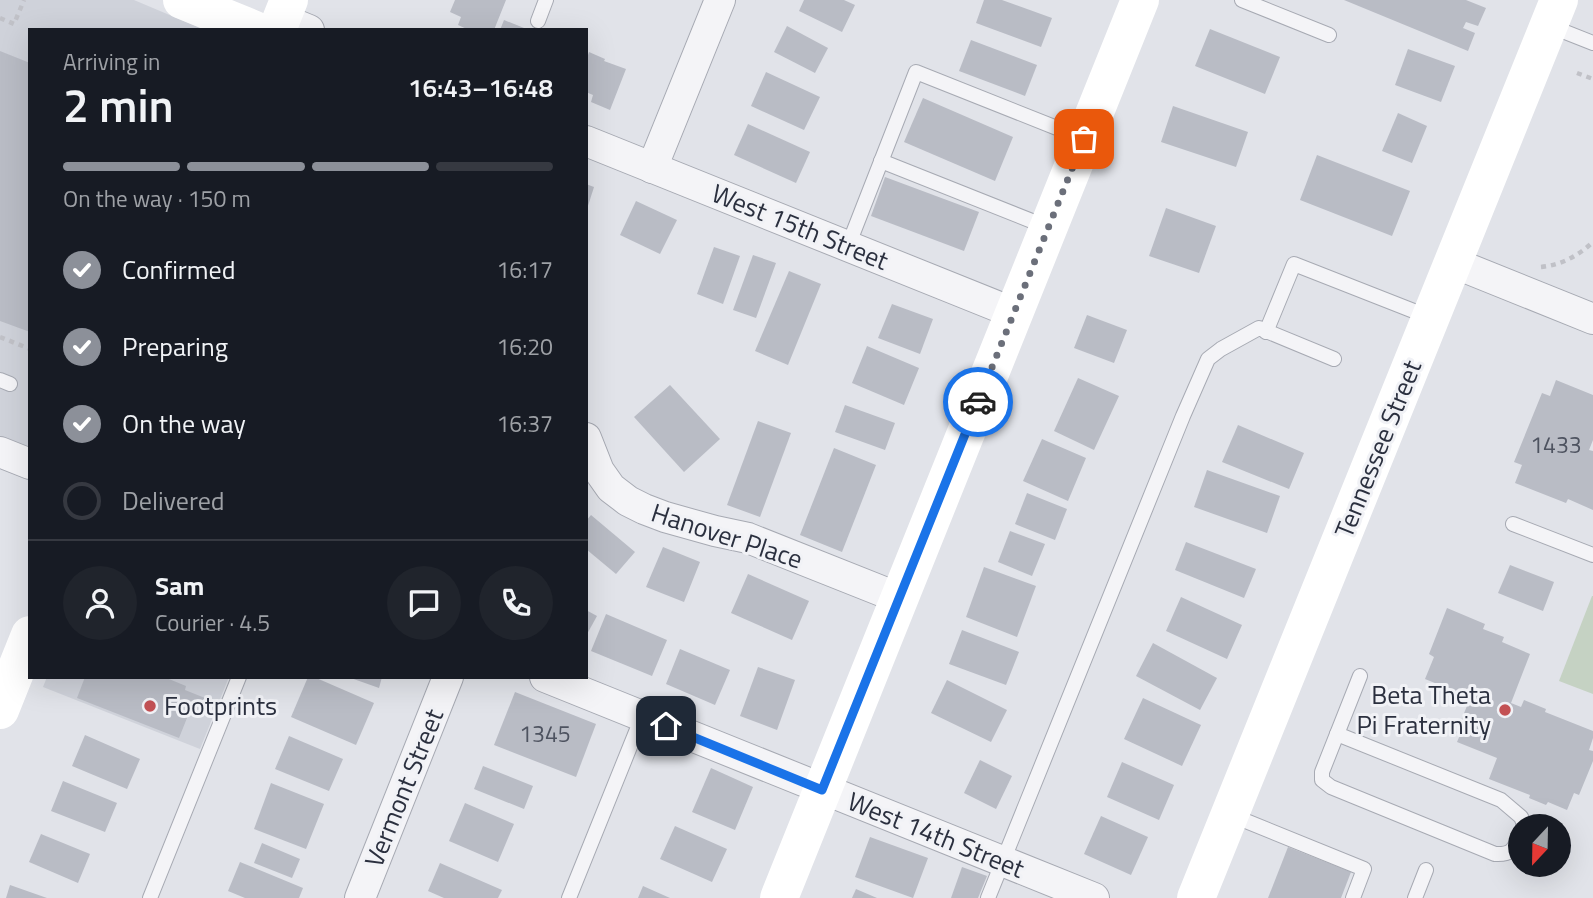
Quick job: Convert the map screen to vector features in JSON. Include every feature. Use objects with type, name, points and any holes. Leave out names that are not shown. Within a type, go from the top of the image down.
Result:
[{"type":"main road","points":[[182,0],[282,22]]},
{"type":"main road","points":[[779,898],[1140,0]]},
{"type":"main road","name":"Tennessee Street","points":[[1196,898],[1554,13]]},
{"type":"main road","points":[[0,710],[28,640]]},
{"type":"street","points":[[652,168],[720,0]]},
{"type":"street","name":"West 15th Street","points":[[588,142],[1014,313]]},
{"type":"street","points":[[1454,263],[1593,319]]},
{"type":"street","name":"Hanover Place","points":[[588,443],[599,471],[611,488],[644,509],[678,521],[748,538],[899,598]]},
{"type":"street","points":[[0,452],[28,463]]},
{"type":"street","name":"Vermont Street","points":[[359,898],[447,679]]},
{"type":"street","name":"West 14th Street","points":[[550,679],[1094,898]]},
{"type":"lane","points":[[538,21],[546,0]]},
{"type":"lane","points":[[1242,0],[1329,35]]},
{"type":"lane","points":[[1554,13],[1593,43]]},
{"type":"lane","points":[[848,246],[916,72],[1084,139]]},
{"type":"lane","points":[[881,161],[1049,227]]},
{"type":"lane","points":[[1266,331],[1294,264],[1431,318]]},
{"type":"lane","points":[[988,898],[1208,359],[1259,328],[1334,359]]},
{"type":"lane","points":[[1514,524],[1593,555]]},
{"type":"lane","points":[[1360,676],[1322,772],[1322,779],[1331,787],[1495,854],[1508,853]]},
{"type":"lane","points":[[150,898],[238,679]]},
{"type":"lane","points":[[569,898],[642,717]]},
{"type":"lane","points":[[1337,734],[1501,800],[1517,814]]},
{"type":"lane","points":[[1230,815],[1364,869],[1353,898]]},
{"type":"lane","points":[[1415,898],[1426,870]]},
{"type":"path","points":[[0,18],[14,24],[24,0]]},
{"type":"path","points":[[1577,73],[1593,79]]},
{"type":"path","points":[[1534,268],[1566,261],[1584,251],[1593,242]]},
{"type":"path","points":[[0,337],[28,348]]},
{"type":"shaded area","points":[[0,0],[134,0],[200,28],[28,28],[28,448],[0,437]]},
{"type":"shaded area","name":"Footprints","points":[[46,679],[228,679],[200,749],[43,687]]},
{"type":"green space","points":[[1593,596],[1593,694],[1559,681]]},
{"type":"building","points":[[455,0],[506,0],[495,28],[465,28],[458,25],[461,17],[450,12]]},
{"type":"building","points":[[804,0],[844,0],[855,5],[842,32],[799,11]]},
{"type":"building","points":[[984,0],[1002,0],[1052,18],[1041,47],[976,23]]},
{"type":"building","points":[[1344,0],[1466,0],[1486,8],[1478,26],[1466,22],[1463,28],[1475,33],[1468,51]]},
{"type":"building","points":[[504,20],[524,28],[501,28]]},
{"type":"building","points":[[787,26],[828,48],[815,73],[774,52]]},
{"type":"building","points":[[1210,29],[1280,57],[1265,94],[1195,66]]},
{"type":"building","points":[[971,40],[1037,65],[1025,96],[959,71]]},
{"type":"building","points":[[1408,49],[1455,66],[1441,102],[1395,85]]},
{"type":"building","points":[[0,51],[28,62],[28,331],[0,321]]},
{"type":"building","points":[[589,52],[626,69],[610,110],[591,102],[593,95],[588,93]]},
{"type":"building","points":[[766,72],[820,97],[804,130],[751,106]]},
{"type":"building","points":[[923,98],[1013,137],[995,181],[904,142]]},
{"type":"building","points":[[1173,106],[1248,132],[1236,167],[1161,142]]},
{"type":"building","points":[[1398,113],[1427,126],[1412,163],[1382,151]]},
{"type":"building","points":[[748,124],[810,152],[796,183],[734,155]]},
{"type":"building","points":[[1317,155],[1410,191],[1392,236],[1300,200]]},
{"type":"building","points":[[885,177],[979,212],[964,251],[871,216]]},
{"type":"building","points":[[588,185],[594,187],[588,206]]},
{"type":"building","points":[[636,201],[677,220],[660,254],[620,235]]},
{"type":"building","points":[[1166,208],[1216,226],[1199,273],[1149,256]]},
{"type":"building","points":[[714,247],[740,256],[723,304],[697,294]]},
{"type":"building","points":[[753,255],[776,263],[756,318],[733,310]]},
{"type":"building","points":[[789,271],[821,284],[788,365],[755,351]]},
{"type":"building","points":[[892,304],[933,319],[920,354],[878,338]]},
{"type":"building","points":[[1087,315],[1127,330],[1114,363],[1074,348]]},
{"type":"building","points":[[867,346],[919,368],[904,405],[852,383]]},
{"type":"building","points":[[1078,378],[1119,396],[1094,450],[1054,431]]},
{"type":"building","points":[[1556,380],[1593,395],[1593,440],[1589,450],[1593,451],[1593,510],[1568,499],[1566,503],[1515,483],[1522,465],[1514,462],[1542,393],[1550,396]]},
{"type":"building","points":[[670,385],[720,439],[684,472],[634,417]]},
{"type":"building","points":[[845,405],[895,423],[885,450],[835,432]]},
{"type":"building","points":[[758,421],[791,433],[760,517],[727,505]]},
{"type":"building","points":[[1238,425],[1304,453],[1289,489],[1222,462]]},
{"type":"building","points":[[1042,439],[1086,458],[1068,501],[1023,481]]},
{"type":"building","points":[[834,448],[876,465],[842,552],[800,535]]},
{"type":"building","points":[[1207,470],[1280,496],[1267,533],[1194,507]]},
{"type":"building","points":[[1027,493],[1067,509],[1055,540],[1015,524]]},
{"type":"building","points":[[591,515],[635,552],[616,574],[588,551],[588,519]]},
{"type":"building","points":[[1010,531],[1045,544],[1032,576],[998,562]]},
{"type":"building","points":[[1186,542],[1256,569],[1244,598],[1175,570]]},
{"type":"building","points":[[663,547],[700,562],[684,602],[646,587]]},
{"type":"building","points":[[1510,565],[1554,582],[1543,611],[1498,593]]},
{"type":"building","points":[[984,567],[1036,586],[1017,637],[966,617]]},
{"type":"building","points":[[748,574],[809,601],[792,640],[731,613]]},
{"type":"building","points":[[1181,597],[1242,625],[1227,659],[1166,631]]},
{"type":"building","name":"Beta Theta Pi Fraternity","points":[[1447,608],[1485,624],[1483,629],[1504,637],[1502,642],[1530,654],[1511,703],[1521,707],[1524,700],[1546,709],[1545,712],[1593,731],[1589,750],[1593,751],[1593,761],[1579,795],[1574,793],[1567,810],[1548,802],[1546,805],[1529,798],[1530,795],[1489,779],[1497,758],[1457,742],[1460,735],[1456,733],[1469,701],[1450,694],[1452,690],[1425,679],[1434,657],[1429,654]]},
{"type":"building","points":[[588,611],[597,616],[588,632]]},
{"type":"building","points":[[606,614],[667,640],[652,676],[591,651]]},
{"type":"building","points":[[962,630],[1019,652],[1006,685],[949,664]]},
{"type":"building","points":[[1153,643],[1217,678],[1200,710],[1136,676]]},
{"type":"building","points":[[680,649],[730,670],[715,705],[666,684]]},
{"type":"building","points":[[758,667],[795,680],[777,730],[740,716]]},
{"type":"building","name":"Footprints","points":[[84,679],[169,679],[186,686],[185,690],[205,698],[198,717],[189,713],[179,738],[77,698]]},
{"type":"building","points":[[307,679],[319,679],[374,703],[356,745],[291,717]]},
{"type":"building","points":[[354,679],[381,679],[379,688]]},
{"type":"building","points":[[947,680],[1007,710],[991,742],[931,713]]},
{"type":"building","points":[[515,692],[596,724],[576,777],[494,745]]},
{"type":"building","points":[[1143,698],[1201,725],[1182,766],[1124,739]]},
{"type":"building","points":[[85,735],[140,759],[127,789],[72,766]]},
{"type":"building","points":[[289,736],[343,759],[329,791],[275,769]]},
{"type":"building","points":[[980,760],[1012,776],[996,809],[964,793]]},
{"type":"building","points":[[1122,762],[1174,785],[1159,820],[1107,797]]},
{"type":"building","points":[[483,766],[533,786],[524,809],[474,789]]},
{"type":"building","points":[[711,768],[753,787],[735,830],[692,812]]},
{"type":"building","points":[[63,781],[117,803],[105,832],[51,811]]},
{"type":"building","points":[[271,783],[324,804],[306,849],[254,829]]},
{"type":"building","points":[[465,803],[514,824],[498,862],[449,841]]},
{"type":"building","points":[[1101,816],[1148,837],[1131,875],[1084,854]]},
{"type":"building","points":[[675,826],[727,849],[712,882],[660,859]]},
{"type":"building","points":[[41,834],[90,854],[78,883],[29,862]]},
{"type":"building","points":[[870,837],[928,858],[913,898],[855,877]]},
{"type":"building","points":[[262,843],[300,859],[292,878],[254,863]]},
{"type":"building","points":[[1288,847],[1351,872],[1341,898],[1268,898]]},
{"type":"building","points":[[240,862],[303,888],[299,898],[245,898],[228,891]]},
{"type":"building","points":[[440,863],[502,890],[498,898],[444,898],[428,891]]},
{"type":"building","points":[[962,867],[987,876],[978,898],[951,898]]},
{"type":"building","points":[[10,885],[47,898],[6,898]]},
{"type":"building","points":[[643,886],[670,898],[638,898]]},
{"type":"building","points":[[856,889],[877,898],[852,898]]},
{"type":"way so far","points":[[978,402],[1084,139]]},
{"type":"place","name":"Footprints","points":[[150,706]]},
{"type":"place","name":"Beta Theta Pi Fraternity","points":[[1505,710]]},
{"type":"route","points":[[666,726],[822,790],[978,402]]}]
